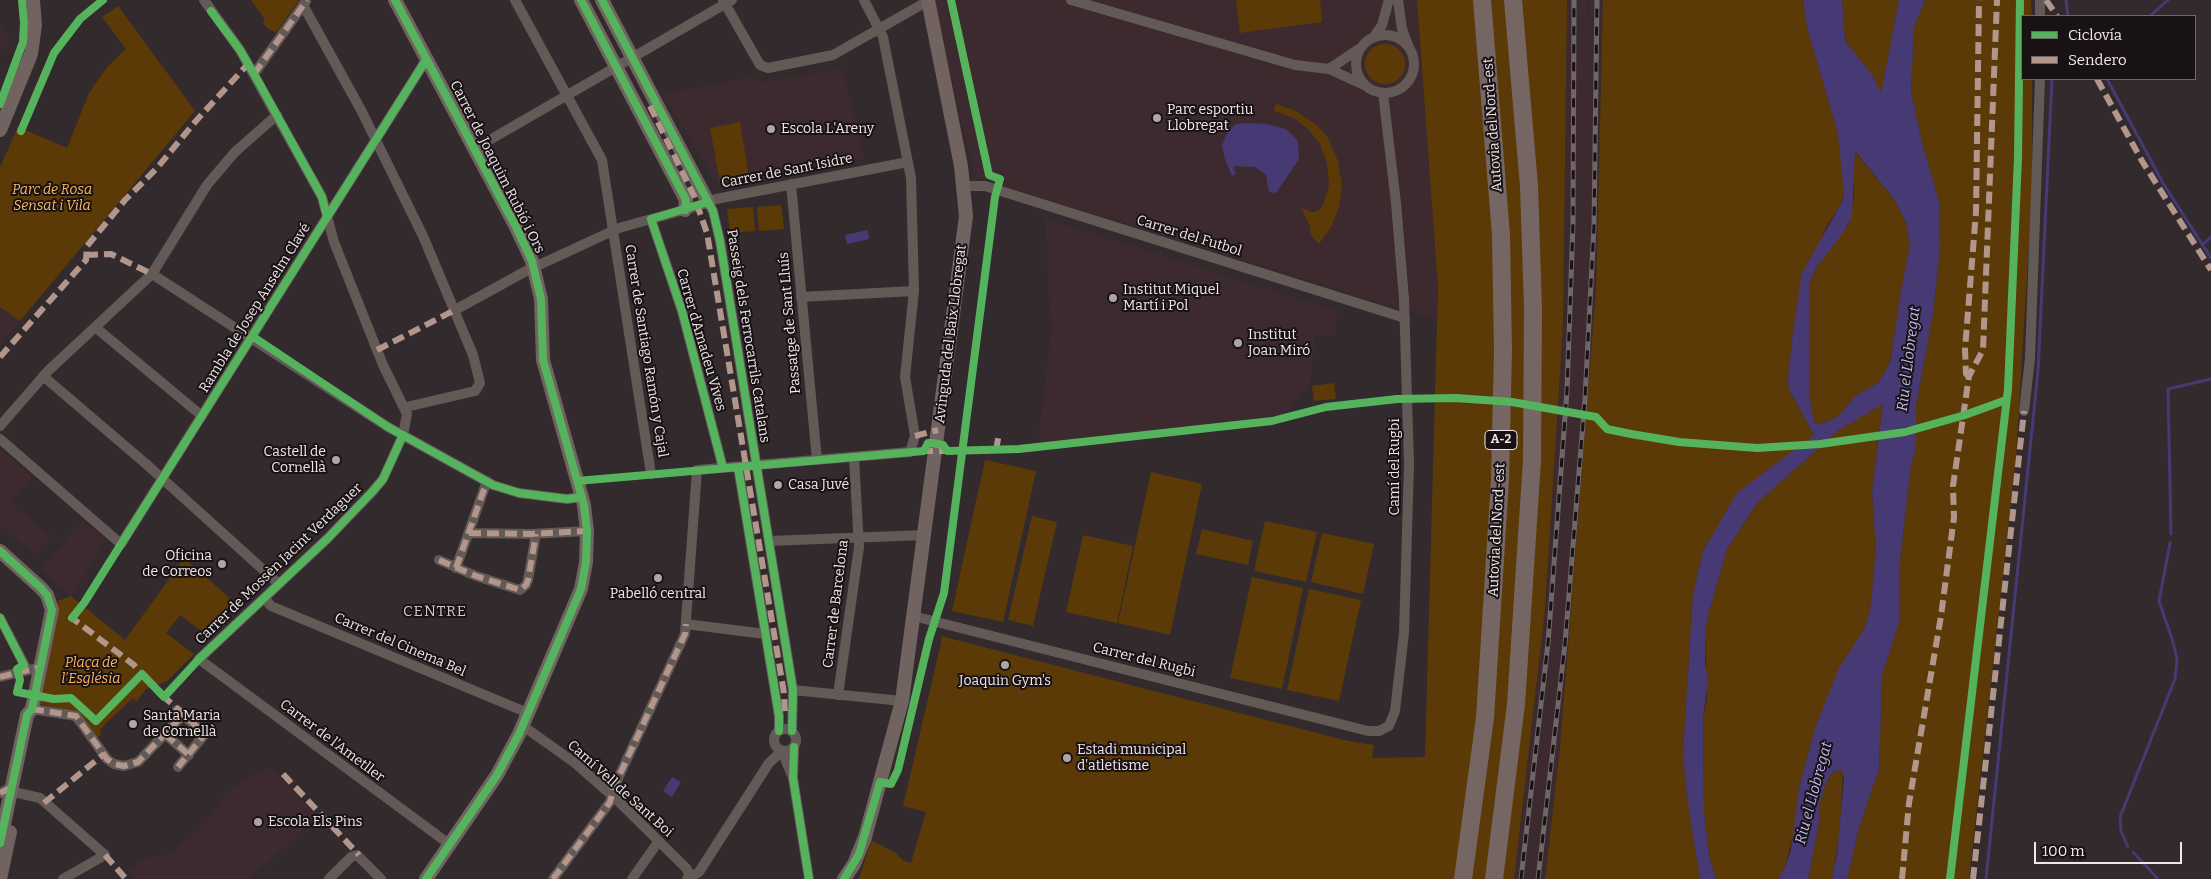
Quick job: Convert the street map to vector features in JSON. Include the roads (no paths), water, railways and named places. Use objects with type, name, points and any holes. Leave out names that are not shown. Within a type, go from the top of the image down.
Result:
[{"type":"highway","name":"Autovia del Nord-est","points":[[1463,879],[1486,709],[1500,489],[1503,352],[1501,235],[1482,0]]},
{"type":"highway","name":"A-2","points":[[1494,879],[1516,704],[1532,460],[1533,308],[1529,186],[1513,0]]},
{"type":"street","points":[[0,130],[31,54],[35,25],[33,0]]},
{"type":"street","points":[[204,0],[254,74],[322,197],[334,242],[383,365],[406,407],[472,392],[478,388],[480,383],[473,355],[423,236],[305,2],[254,74]]},
{"type":"street","name":"Carrer de Joaquim Rubió i Ors","points":[[395,0],[516,226],[534,268],[541,304],[543,360],[582,497],[587,530],[586,562],[581,589],[526,719],[496,775],[426,879]]},
{"type":"street","name":"Carrer de Santiago Ramón y Cajal","points":[[516,0],[602,160],[651,474]]},
{"type":"street","points":[[581,0],[686,200],[685,210]]},
{"type":"street","name":"Passeig dels Ferrocarrils Catalans","points":[[602,0],[713,211],[720,241],[793,690],[792,730]]},
{"type":"street","points":[[553,879],[610,802],[611,795],[686,634],[697,470],[910,452],[915,436],[905,377],[914,291],[911,178],[883,37],[864,0]]},
{"type":"street","points":[[474,149],[727,1],[760,65],[764,67],[833,55],[928,0]]},
{"type":"street","name":"Avinguda del Baix Llobregat","points":[[848,876],[865,837],[902,701],[966,216],[964,186],[928,0]]},
{"type":"street","points":[[1071,0],[1295,65],[1329,69],[1383,93],[1399,90],[1411,75],[1414,60],[1402,29],[1398,0]]},
{"type":"street","points":[[1329,69],[1373,38],[1382,25],[1389,0]]},
{"type":"street","points":[[2040,0],[2040,15]]},
{"type":"street","points":[[1373,38],[1392,36],[1408,46]]},
{"type":"street","points":[[1362,46],[1357,56],[1356,65],[1359,78],[1364,85]]},
{"type":"street","name":"Rambla de Josep Anselm Clavé","points":[[0,439],[121,544],[426,60]]},
{"type":"street","points":[[2024,411],[2030,358],[2040,80]]},
{"type":"street","name":"Camí del Rugbi","points":[[1368,731],[1384,730],[1393,720],[1404,633],[1410,464],[1405,318],[1396,202],[1383,93]]},
{"type":"street","points":[[0,426],[43,376],[152,274],[198,198],[219,170],[246,141],[276,115]]},
{"type":"street","name":"Carrer de Sant Isidre","points":[[455,310],[534,268],[613,231],[708,202],[908,162]]},
{"type":"street","name":"Passatge de Sant Lluís","points":[[791,184],[817,460]]},
{"type":"street","name":"Carrer del Futbol","points":[[964,186],[984,186],[1405,318]]},
{"type":"street","name":"Carrer d'Amadeu Vives","points":[[651,219],[682,311],[723,468]]},
{"type":"street","points":[[152,274],[252,336],[403,435],[487,481],[519,493],[568,499],[582,497]]},
{"type":"street","points":[[802,296],[914,291]]},
{"type":"street","points":[[96,327],[202,416]]},
{"type":"street","points":[[43,376],[162,478],[279,584]]},
{"type":"street","name":"Carrer de Mossèn Jacint Verdaguer","points":[[199,659],[279,584],[383,479],[403,435],[407,420],[406,407]]},
{"type":"street","name":"Carrer de Barcelona","points":[[838,695],[859,538],[854,457]]},
{"type":"street","points":[[738,467],[778,716],[779,731],[774,741],[777,748],[782,751],[788,751],[794,747]]},
{"type":"street","points":[[456,568],[487,481]]},
{"type":"street","points":[[469,533],[536,534],[587,530]]},
{"type":"street","points":[[439,560],[516,590],[522,589],[528,580],[536,534]]},
{"type":"street","points":[[769,541],[924,535]]},
{"type":"street","points":[[0,551],[41,588],[50,603],[52,618],[34,669],[32,709],[34,716],[10,791],[0,842]]},
{"type":"street","name":"Carrer del Cinema Bel","points":[[264,598],[271,606],[526,719]]},
{"type":"street","name":"Carrer del Rugbi","points":[[913,616],[1368,731]]},
{"type":"street","points":[[0,618],[34,669]]},
{"type":"street","points":[[686,624],[766,634]]},
{"type":"street","name":"Carrer de l'Ametller","points":[[199,659],[449,844]]},
{"type":"street","points":[[0,677],[34,669]]},
{"type":"street","points":[[793,690],[902,701]]},
{"type":"street","points":[[32,709],[76,716],[111,762],[128,766],[138,762],[165,734],[180,713],[206,734],[178,767]]},
{"type":"street","name":"Camí Vell de Sant Boi","points":[[526,719],[611,795],[658,842],[690,878]]},
{"type":"street","points":[[779,731],[785,729],[792,730],[797,739],[794,747],[793,778],[809,879]]},
{"type":"street","points":[[165,734],[189,755]]},
{"type":"street","points":[[782,751],[793,778]]},
{"type":"street","points":[[690,878],[699,872],[769,763],[782,751]]},
{"type":"street","points":[[10,791],[40,798],[105,855],[63,879]]},
{"type":"street","points":[[0,879],[10,791]]},
{"type":"street","points":[[632,879],[658,842]]},
{"type":"street","points":[[329,879],[350,857],[359,855],[381,879]]},
{"type":"water","name":"Riu el Llobregat","points":[[1803,0],[1842,0],[1845,41],[1873,76],[1881,93],[1899,0],[1925,0],[1914,27],[1911,92],[1922,143],[1939,201],[1940,249],[1933,312],[1916,406],[1916,444],[1910,473],[1900,559],[1899,623],[1882,675],[1879,769],[1859,827],[1847,879],[1832,879],[1837,855],[1844,779],[1842,770],[1834,771],[1828,778],[1819,805],[1819,823],[1808,879],[1778,879],[1791,850],[1799,788],[1815,728],[1839,668],[1864,629],[1870,612],[1876,549],[1872,492],[1883,404],[1839,430],[1757,503],[1727,549],[1705,632],[1705,663],[1708,681],[1703,717],[1704,811],[1709,856],[1716,879],[1700,879],[1687,797],[1683,753],[1693,595],[1703,551],[1737,493],[1814,435],[1789,389],[1788,379],[1793,332],[1802,273],[1842,202],[1844,194],[1838,134],[1807,27]],"holes":[[[1855,151],[1894,199],[1906,222],[1910,246],[1900,296],[1891,359],[1878,383],[1855,396],[1839,416],[1822,424],[1814,422],[1809,395],[1809,284],[1816,268],[1843,233],[1852,216]]]},
{"type":"water","points":[[1236,124],[1267,124],[1286,129],[1298,141],[1299,159],[1276,193],[1269,192],[1266,175],[1256,167],[1233,166],[1236,174],[1232,176],[1224,156],[1222,145],[1228,131]]},
{"type":"water","points":[[868,230],[869,239],[847,244],[845,235]]},
{"type":"water","points":[[672,777],[681,782],[672,797],[663,791]]},
{"type":"waterway","points":[[2066,0],[2068,15]]},
{"type":"waterway","points":[[2151,15],[2168,0]]},
{"type":"waterway","points":[[1986,879],[2038,371],[2052,80]]},
{"type":"waterway","points":[[2108,80],[2163,183],[2211,258]]},
{"type":"waterway","points":[[2202,245],[2211,237]]},
{"type":"waterway","points":[[2171,534],[2168,389],[2211,379]]},
{"type":"waterway","points":[[2128,847],[2121,831],[2120,817],[2175,679],[2177,659],[2159,601],[2170,543]]},
{"type":"waterway","points":[[2133,852],[2158,879]]},
{"type":"railway","points":[[1521,879],[1548,643],[1567,391],[1573,224],[1574,0]]},
{"type":"railway","points":[[1538,879],[1565,644],[1585,399],[1594,226],[1597,0]]},
{"type":"place","name":"Parc esportiu Llobregat","points":[[1157,118]]},
{"type":"place","name":"Escola L'Areny","points":[[771,129]]},
{"type":"place","name":"Institut Miquel Martí i Pol","points":[[1113,298]]},
{"type":"place","name":"Institut Joan Miró","points":[[1238,343]]},
{"type":"place","name":"Castell de Cornellà","points":[[336,460]]},
{"type":"place","name":"Casa Juvé","points":[[778,485]]},
{"type":"place","name":"Oficina de Correos","points":[[222,564]]},
{"type":"place","name":"Pabelló central","points":[[658,578]]},
{"type":"place","name":"Joaquin Gym's","points":[[1005,665]]},
{"type":"place","name":"Santa Maria de Cornellà","points":[[133,724]]},
{"type":"place","name":"Estadi municipal d'atletisme","points":[[1067,758]]},
{"type":"place","name":"Escola Els Pins","points":[[258,822]]},
{"type":"district","name":"CENTRE","points":[[435,612]]},
{"type":"park label","name":"Parc de Rosa Sensat i Vila","points":[[52,198]]},
{"type":"park label","name":"Plaça de l'Església","points":[[91,672]]}]
